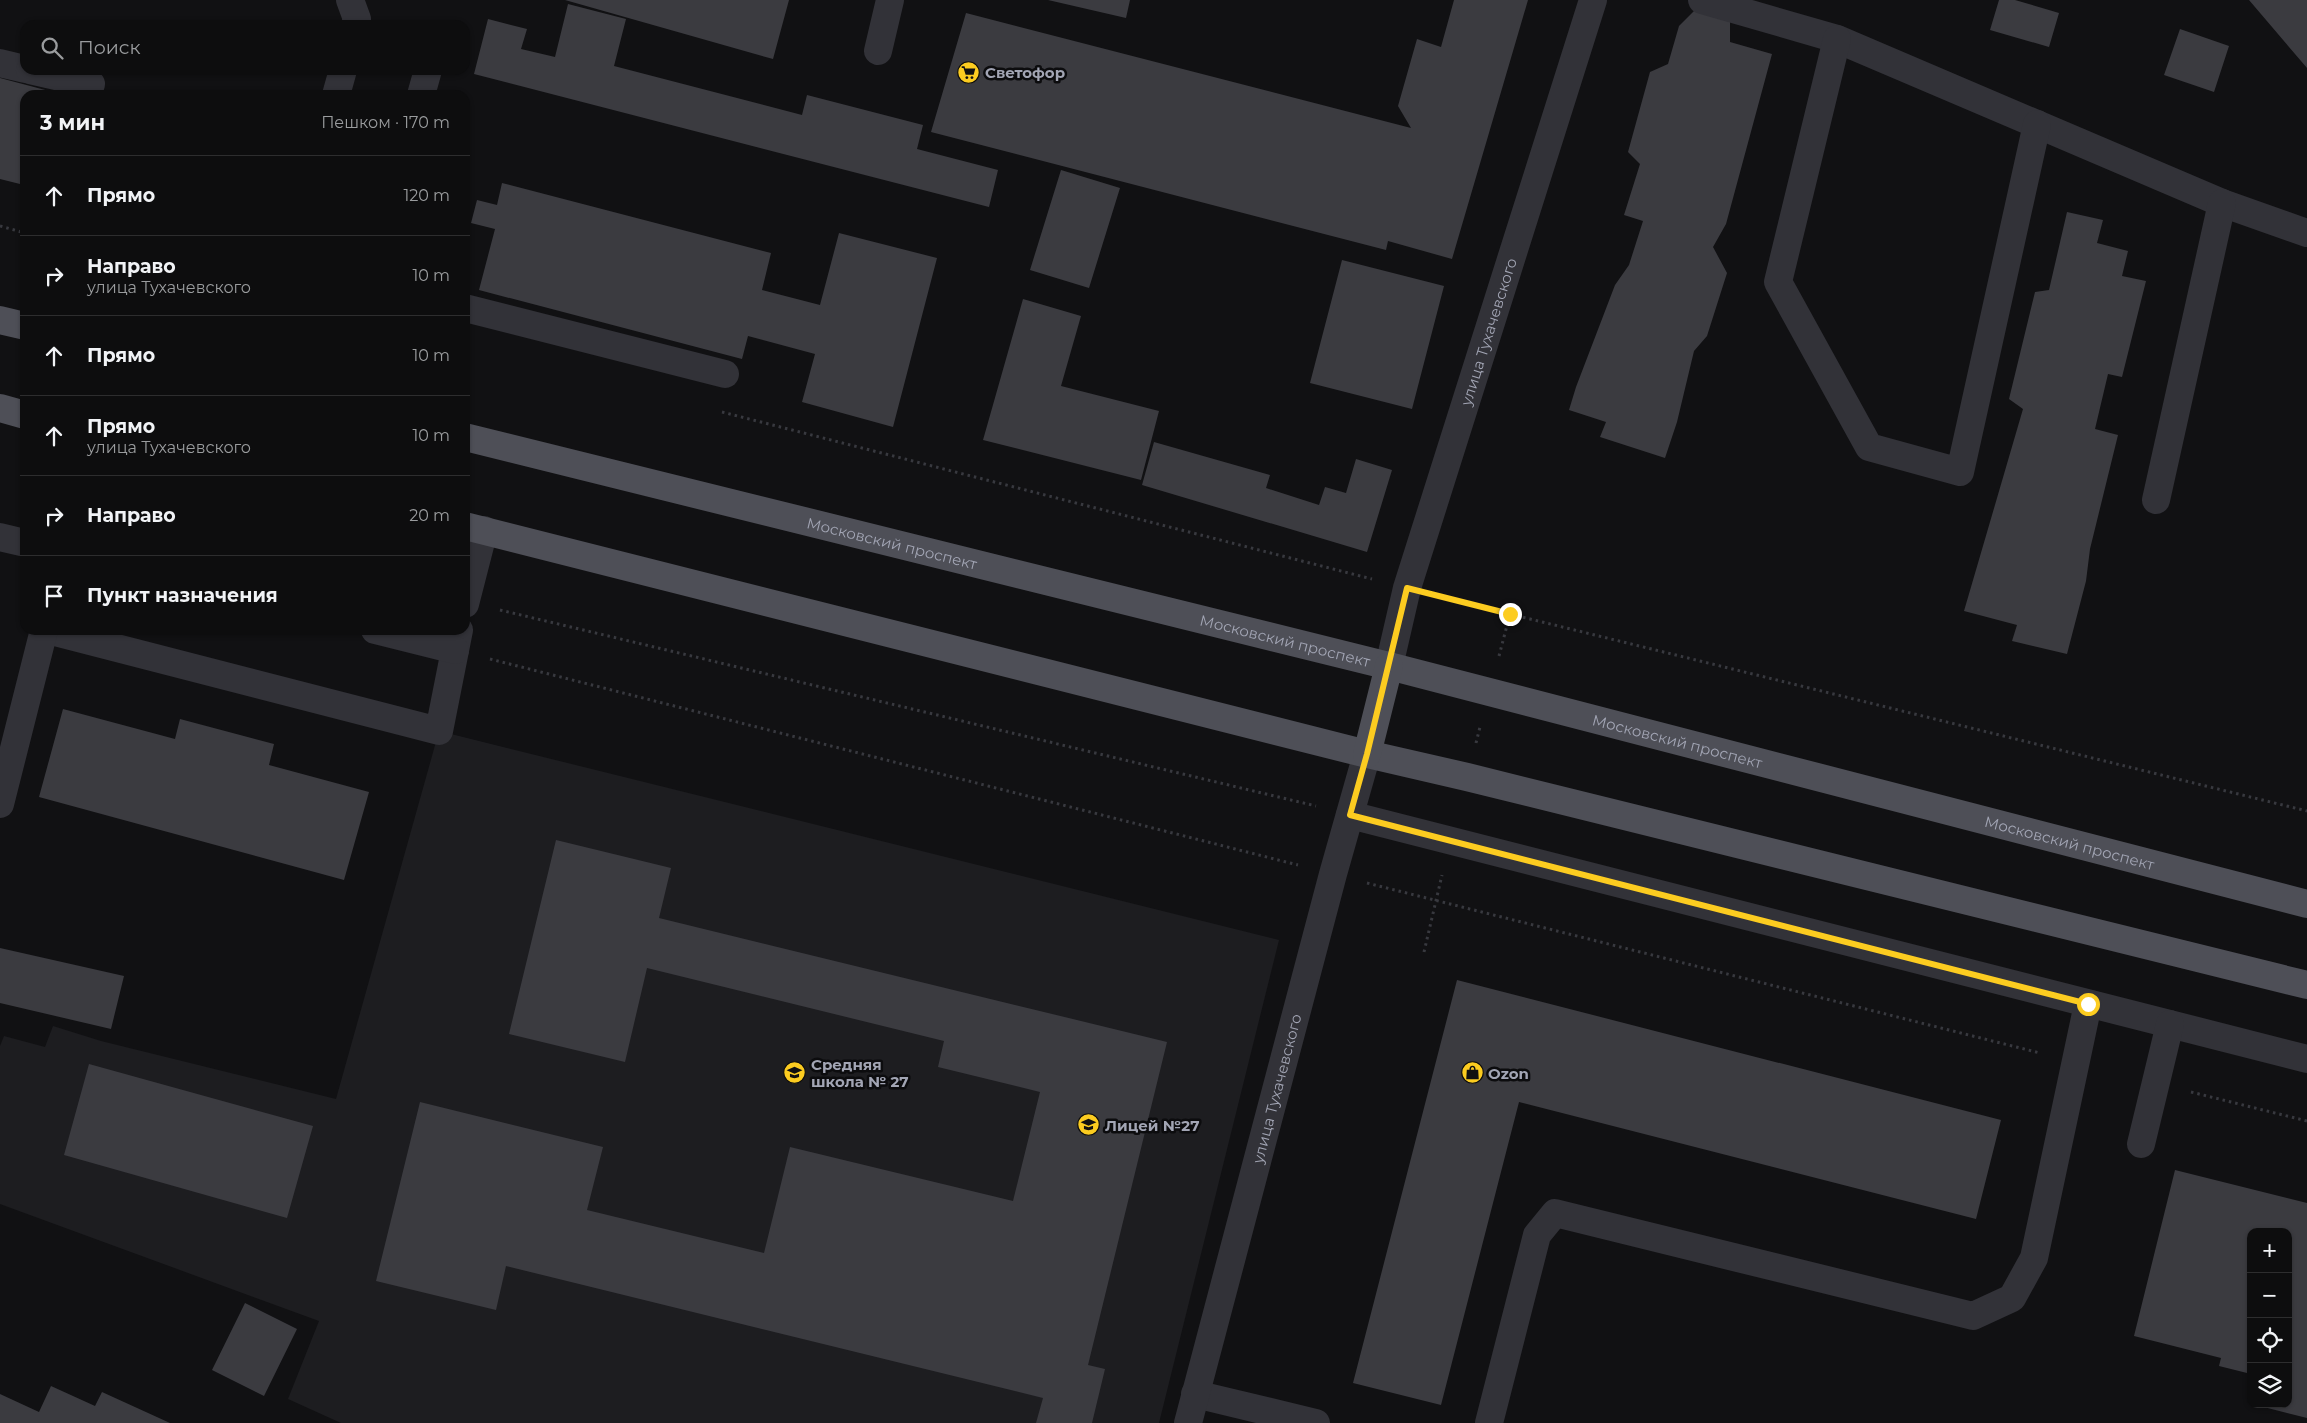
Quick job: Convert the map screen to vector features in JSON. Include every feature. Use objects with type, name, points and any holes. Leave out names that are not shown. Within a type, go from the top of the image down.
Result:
[{"type":"main road","points":[[0,320],[20,325]]},
{"type":"main road","points":[[0,408],[20,414]]},
{"type":"main road","name":"Московский проспект","points":[[470,438],[1389,666],[2307,904]]},
{"type":"main road","points":[[475,528],[1367,754],[1467,777],[2307,985]]},
{"type":"main road","points":[[1367,754],[1389,666]]},
{"type":"street","points":[[878,51],[890,0]]},
{"type":"street","name":"улица Тухачевского","points":[[1389,666],[1407,588],[1593,0]]},
{"type":"street","points":[[1702,0],[1837,39],[2222,203],[2307,234]]},
{"type":"street","points":[[1837,39],[1778,282],[1868,447],[1960,472],[2037,124]]},
{"type":"street","points":[[0,63],[20,68]]},
{"type":"street","points":[[51,75],[90,84]]},
{"type":"street","points":[[337,90],[342,75]]},
{"type":"street","points":[[422,90],[426,75]]},
{"type":"street","points":[[2156,500],[2222,203]]},
{"type":"street","points":[[470,309],[725,374]]},
{"type":"street","points":[[470,566],[475,528]]},
{"type":"street","points":[[0,537],[20,542]]},
{"type":"street","points":[[0,804],[45,635]]},
{"type":"street","points":[[65,635],[439,731],[457,640],[416,635]]},
{"type":"street","name":"улица Тухачевского","points":[[1188,1423],[1333,874],[1367,754]]},
{"type":"street","points":[[1350,815],[2307,1060]]},
{"type":"street","points":[[1489,1423],[1537,1236],[1555,1213],[1973,1316],[2012,1298],[2034,1258],[2088,1004]]},
{"type":"street","points":[[2141,1144],[2170,1024]]},
{"type":"street","points":[[1195,1394],[1316,1423]]},
{"type":"path","points":[[0,226],[20,232]]},
{"type":"path","points":[[715,410],[1407,588],[2307,811]]},
{"type":"path","points":[[470,604],[1350,815]]},
{"type":"path","points":[[457,640],[1333,874],[2076,1062]]},
{"type":"path","points":[[2157,1083],[2307,1121]]},
{"type":"shaded area","name":"Средняя школа № 27","points":[[439,731],[1279,940],[1159,1423],[341,1423],[288,1399],[319,1321],[0,1204],[0,1046],[4,1036],[45,1047],[53,1026],[101,1041],[336,1099]]},
{"type":"building","points":[[565,0],[789,0],[773,59]]},
{"type":"building","points":[[1048,0],[1130,0],[1126,18]]},
{"type":"building","points":[[1454,0],[1528,0],[1452,259],[1388,241],[1386,250],[931,132],[966,13],[1411,128],[1398,106],[1417,39],[1441,47]]},
{"type":"building","points":[[1999,0],[2015,0],[2059,13],[2049,47],[1990,30]]},
{"type":"building","points":[[2249,0],[2307,0],[2307,68]]},
{"type":"building","points":[[568,4],[626,19],[614,66],[802,115],[807,95],[923,125],[917,149],[998,170],[989,207],[474,74],[488,19],[527,29],[521,49],[555,57]]},
{"type":"building","points":[[1696,9],[1730,22],[1730,42],[1772,54],[1726,224],[1713,247],[1727,273],[1707,336],[1694,351],[1677,422],[1665,458],[1600,437],[1606,422],[1569,410],[1615,285],[1629,265],[1643,221],[1624,215],[1640,164],[1628,152],[1650,72],[1668,64],[1679,26]]},
{"type":"building","points":[[2180,29],[2229,46],[2214,92],[2164,75]]},
{"type":"building","points":[[0,78],[45,90],[20,90],[20,184],[0,179]]},
{"type":"building","points":[[1061,170],[1120,188],[1089,288],[1030,270]]},
{"type":"building","points":[[502,183],[771,253],[762,290],[820,305],[839,233],[937,258],[893,427],[802,402],[815,354],[748,336],[742,359],[479,290],[495,229],[471,223],[477,200],[497,205]]},
{"type":"building","points":[[2067,212],[2103,220],[2097,243],[2128,251],[2122,276],[2146,281],[2122,377],[2108,374],[2095,429],[2118,435],[2090,549],[2086,581],[2067,654],[2012,641],[2017,625],[1964,611],[2023,409],[2009,399],[2035,292],[2049,290]]},
{"type":"building","points":[[1342,260],[1444,286],[1412,409],[1310,383]]},
{"type":"building","points":[[1023,299],[1081,316],[1061,386],[1159,411],[1141,480],[983,440]]},
{"type":"building","points":[[1154,442],[1270,475],[1266,488],[1319,505],[1325,487],[1346,493],[1356,459],[1392,470],[1367,552],[1142,485]]},
{"type":"building","points":[[63,709],[175,739],[180,719],[274,744],[269,765],[369,792],[344,880],[39,797]]},
{"type":"building","name":"Лицей №27","points":[[556,840],[671,868],[659,918],[1167,1042],[1088,1365],[1105,1369],[1092,1423],[1036,1423],[1043,1398],[506,1266],[496,1310],[376,1281],[420,1102],[603,1147],[587,1210],[764,1253],[790,1147],[1013,1201],[1040,1092],[938,1067],[944,1041],[647,968],[625,1062],[509,1034]]},
{"type":"building","points":[[0,948],[124,976],[111,1029],[0,1003]]},
{"type":"building","points":[[1457,980],[2001,1120],[1976,1219],[1519,1102],[1441,1405],[1353,1383]]},
{"type":"building","points":[[89,1064],[313,1126],[287,1218],[64,1155]]},
{"type":"building","points":[[2175,1170],[2307,1203],[2307,1418],[2268,1408],[2292,1408],[2292,1228],[2247,1228],[2247,1373],[2219,1366],[2221,1358],[2134,1336]]},
{"type":"building","points":[[245,1303],[297,1329],[264,1396],[212,1370]]},
{"type":"building","points":[[51,1386],[95,1406],[102,1392],[170,1423],[0,1423],[0,1394],[39,1412]]},
{"type":"place","name":"Светофор","points":[[969,72]]},
{"type":"place","name":"Средняя школа № 27","points":[[795,1073]]},
{"type":"place","name":"Ozon","points":[[1472,1073]]},
{"type":"place","name":"Лицей №27","points":[[1089,1125]]},
{"type":"route","points":[[1510,614],[1407,588],[1367,754],[1350,815],[2088,1004]]}]
